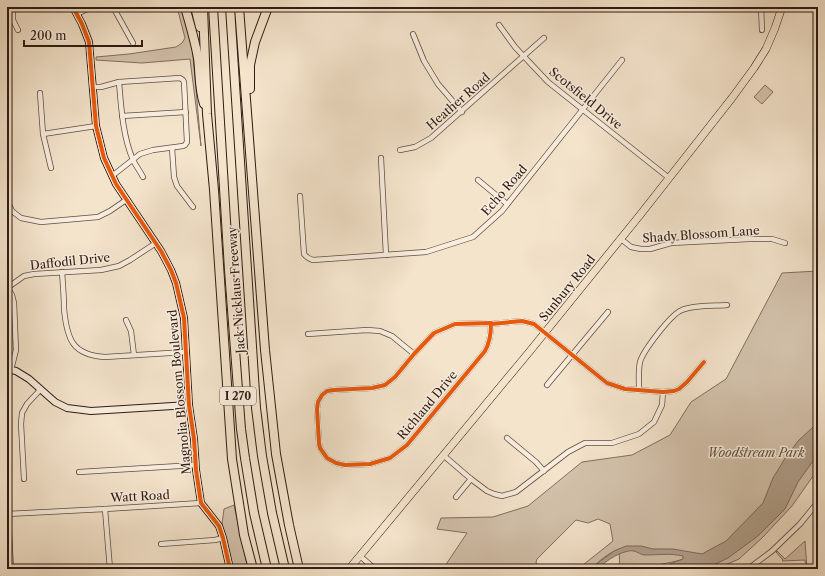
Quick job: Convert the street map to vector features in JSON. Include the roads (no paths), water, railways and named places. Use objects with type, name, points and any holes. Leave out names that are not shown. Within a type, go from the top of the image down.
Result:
[{"type":"highway","points":[[185,7],[193,33],[198,59],[201,94],[207,114]]},
{"type":"highway","points":[[195,7],[205,55]]},
{"type":"highway","points":[[203,7],[207,114],[214,190],[232,459],[244,535],[253,569]]},
{"type":"highway","name":"Jack Nicklaus Freeway","points":[[213,7],[229,270],[241,428],[254,513],[267,569]]},
{"type":"highway","name":"Jack Nicklaus Freeway","points":[[230,7],[257,414],[262,456],[272,513],[285,569]]},
{"type":"highway","points":[[239,7],[265,350],[276,454],[289,525],[300,569]]},
{"type":"highway","points":[[253,187],[250,65],[255,42],[268,7]]},
{"type":"main road","name":"Sunbury Road","points":[[348,569],[530,351],[621,239],[732,98],[754,68],[769,42],[782,7]]},
{"type":"street","points":[[13,7],[13,20],[18,30]]},
{"type":"street","name":"Magnolia Blossom Boulevard","points":[[73,7],[89,42],[96,126],[104,158],[116,184],[156,242],[171,270],[176,283],[184,318],[189,405],[194,439],[197,484],[201,503]]},
{"type":"street","points":[[77,14],[91,7]]},
{"type":"street","points":[[113,7],[133,43]]},
{"type":"street","points":[[761,7],[762,30]]},
{"type":"street","name":"Scotsfield Drive","points":[[499,25],[515,47],[548,82],[669,178]]},
{"type":"street","points":[[413,34],[424,61],[438,84],[462,112]]},
{"type":"street","name":"Heather Road","points":[[400,150],[415,147],[431,138],[544,38]]},
{"type":"street","name":"Echo Road","points":[[300,196],[303,250],[306,257],[309,259],[314,260],[426,252],[473,238],[502,211],[622,60]]},
{"type":"street","points":[[93,87],[101,87],[119,82],[182,79],[184,82],[187,144],[172,148],[153,150],[140,154],[112,176]]},
{"type":"street","points":[[119,82],[122,116],[126,135],[133,160],[143,177]]},
{"type":"street","points":[[40,93],[43,134],[51,168]]},
{"type":"street","points":[[122,116],[186,112]]},
{"type":"street","points":[[43,134],[96,126]]},
{"type":"street","points":[[172,148],[174,177],[177,186],[193,207]]},
{"type":"street","points":[[380,158],[386,255]]},
{"type":"street","points":[[478,180],[507,204]]},
{"type":"street","points":[[7,200],[12,211],[21,218],[41,222],[98,217],[126,200]]},
{"type":"street","points":[[7,214],[12,211]]},
{"type":"street","name":"Shady Blossom Lane","points":[[621,239],[631,247],[641,250],[671,243],[749,239],[772,239],[785,243]]},
{"type":"street","name":"Daffodil Drive","points":[[7,288],[24,276],[34,274],[101,270],[119,266],[156,242]]},
{"type":"street","points":[[62,272],[66,327],[69,339],[83,353],[94,357],[105,357],[186,352]]},
{"type":"street","points":[[7,288],[12,295],[14,303],[16,350],[9,369],[16,371],[29,379],[55,402],[67,408],[91,412],[189,405]]},
{"type":"street","points":[[639,390],[640,362],[647,348],[674,315],[680,310],[688,308],[727,305]]},
{"type":"street","points":[[547,385],[608,312]]},
{"type":"street","points":[[126,320],[131,331],[134,356]]},
{"type":"street","points":[[308,334],[367,330],[380,331],[392,336],[414,354],[434,333],[455,324],[491,324],[522,321],[534,324],[607,383],[625,389],[663,392],[679,389],[688,382],[704,362]]},
{"type":"street","name":"Richland Drive","points":[[414,354],[396,377],[385,385],[372,388],[327,391],[322,395],[318,402],[317,409],[319,443],[320,448],[327,458],[336,463],[345,465],[370,464],[390,458],[408,445],[485,351],[489,344],[491,324]]},
{"type":"street","points":[[24,479],[21,424],[22,413],[40,390]]},
{"type":"street","points":[[443,455],[487,491],[502,496],[516,492],[568,452],[585,443],[612,443],[639,434],[654,422],[662,405],[663,392]]},
{"type":"street","points":[[507,438],[536,462],[544,471]]},
{"type":"street","points":[[79,472],[196,465]]},
{"type":"street","points":[[456,497],[470,478]]},
{"type":"street","points":[[818,502],[818,511]]},
{"type":"street","points":[[749,569],[800,524],[818,502]]},
{"type":"street","points":[[201,503],[219,526],[230,569]]},
{"type":"street","name":"Watt Road","points":[[8,514],[201,503]]},
{"type":"street","points":[[105,509],[110,569]]},
{"type":"street","points":[[8,514],[11,569]]},
{"type":"street","points":[[161,544],[215,540],[223,538]]},
{"type":"street","points":[[360,556],[375,569]]},
{"type":"park label","name":"Woodstream Park","points":[[756,452]]}]
